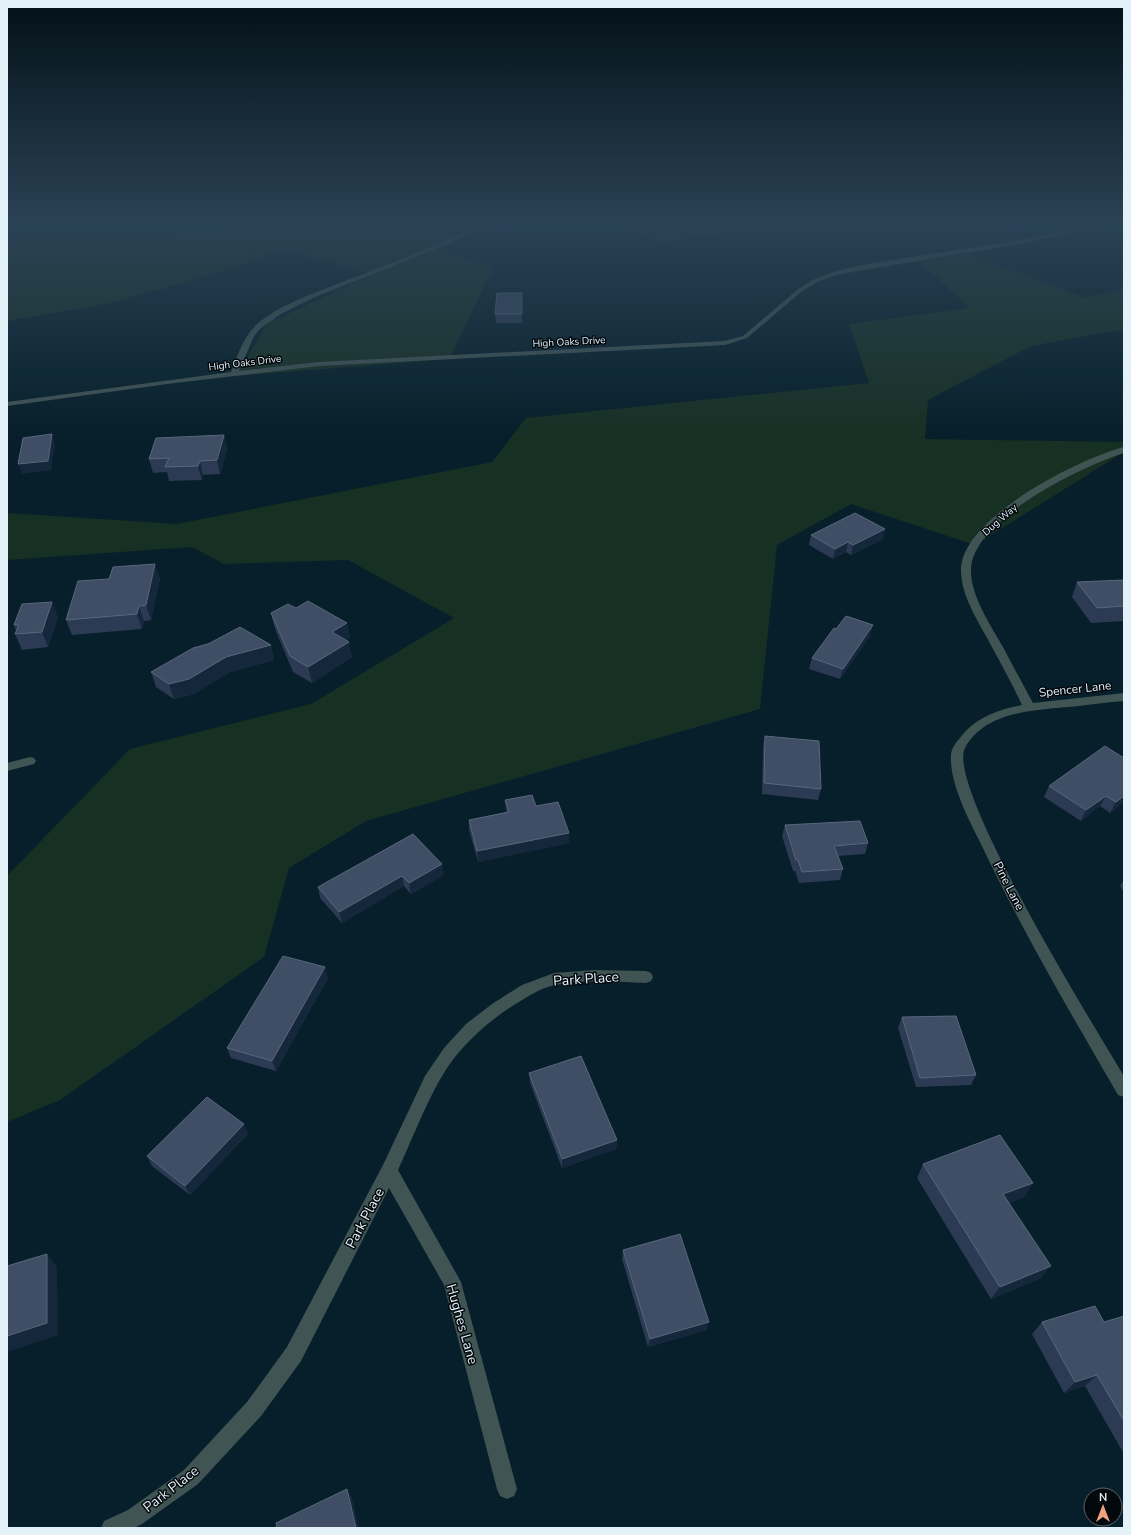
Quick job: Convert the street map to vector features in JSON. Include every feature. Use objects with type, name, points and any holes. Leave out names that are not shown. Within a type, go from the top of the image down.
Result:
[{"type":"street","points":[[234,374],[251,335],[268,319],[302,300],[316,295]]},
{"type":"street","name":"High Oaks Drive","points":[[7,404],[234,374],[352,362],[725,343],[745,337],[795,295]]},
{"type":"street","name":"Dug Way","points":[[1029,707],[976,605],[968,584],[965,568],[968,554],[976,541],[993,523],[1033,492],[1054,480],[1107,455],[1124,450]]},
{"type":"street","name":"Spencer Lane","points":[[1029,707],[1124,697]]},
{"type":"street","name":"Pine Lane","points":[[1029,707],[986,721],[966,737],[956,753],[956,769],[975,819],[1030,928],[1124,1090]]},
{"type":"street","points":[[7,767],[30,761]]},
{"type":"street","name":"Park Place","points":[[111,1528],[135,1516],[191,1477],[254,1409],[294,1354],[390,1171],[430,1081],[449,1053],[471,1029],[497,1008],[527,989],[554,979],[594,976],[646,977]]},
{"type":"street","name":"Hughes Lane","points":[[390,1171],[452,1282],[507,1490]]},
{"type":"green space","points":[[7,295],[141,295],[111,303],[7,321]]},
{"type":"green space","points":[[329,295],[480,295],[449,359],[236,376],[267,324]]},
{"type":"green space","points":[[955,295],[1077,295],[1086,298],[1100,295],[1124,295],[1124,329],[1031,346],[928,400],[925,439],[1124,442],[1124,452],[975,545],[851,504],[777,545],[760,709],[366,821],[289,868],[264,957],[60,1100],[7,1122],[7,876],[130,749],[311,704],[454,618],[348,560],[224,564],[192,547],[7,560],[7,513],[177,524],[492,462],[526,418],[869,383],[849,324],[970,308]]},
{"type":"building","points":[[497,295],[522,295],[522,314],[495,314]]},
{"type":"building","points":[[52,434],[48,461],[18,464],[23,438]]},
{"type":"building","points":[[224,435],[217,460],[200,461],[198,466],[165,467],[169,458],[149,459],[156,438]]},
{"type":"building","points":[[855,513],[885,529],[853,545],[848,542],[835,549],[811,535]]},
{"type":"building","points":[[155,564],[146,605],[139,606],[137,614],[66,620],[78,581],[109,579],[113,567]]},
{"type":"building","points":[[1124,580],[1124,606],[1097,608],[1077,582]]},
{"type":"building","points":[[308,601],[347,623],[332,632],[349,642],[308,667],[290,656],[271,613],[288,604],[296,608]]},
{"type":"building","points":[[52,602],[42,632],[15,634],[19,625],[14,625],[22,604]]},
{"type":"building","points":[[846,616],[873,625],[843,669],[812,658],[834,628],[836,629]]},
{"type":"building","points":[[240,627],[271,645],[226,657],[189,679],[169,684],[151,672],[193,648],[208,644]]},
{"type":"building","points":[[765,736],[819,741],[821,789],[764,783]]},
{"type":"building","points":[[1105,746],[1124,758],[1124,796],[1116,802],[1106,796],[1086,810],[1049,786]]},
{"type":"building","points":[[532,795],[536,806],[558,802],[569,833],[477,851],[469,820],[509,812],[505,800]]},
{"type":"building","points":[[860,821],[868,843],[834,846],[843,869],[802,872],[798,860],[796,860],[785,825]]},
{"type":"building","points":[[413,834],[442,864],[409,883],[402,876],[339,912],[318,887]]},
{"type":"building","points":[[283,956],[325,967],[272,1061],[227,1048]]},
{"type":"building","points":[[956,1016],[976,1075],[920,1078],[902,1017]]},
{"type":"building","points":[[581,1056],[617,1140],[562,1159],[529,1073]]},
{"type":"building","points":[[207,1097],[244,1124],[185,1186],[147,1156]]},
{"type":"building","points":[[1000,1135],[1033,1183],[1003,1194],[1051,1266],[1000,1287],[923,1164]]},
{"type":"building","points":[[680,1234],[709,1322],[650,1339],[623,1250]]},
{"type":"building","points":[[47,1254],[47,1323],[7,1336],[7,1266]]},
{"type":"building","points":[[1095,1306],[1104,1322],[1124,1316],[1124,1421],[1097,1375],[1075,1382],[1042,1322]]},
{"type":"building","points":[[347,1489],[356,1528],[277,1528],[276,1523]]}]
